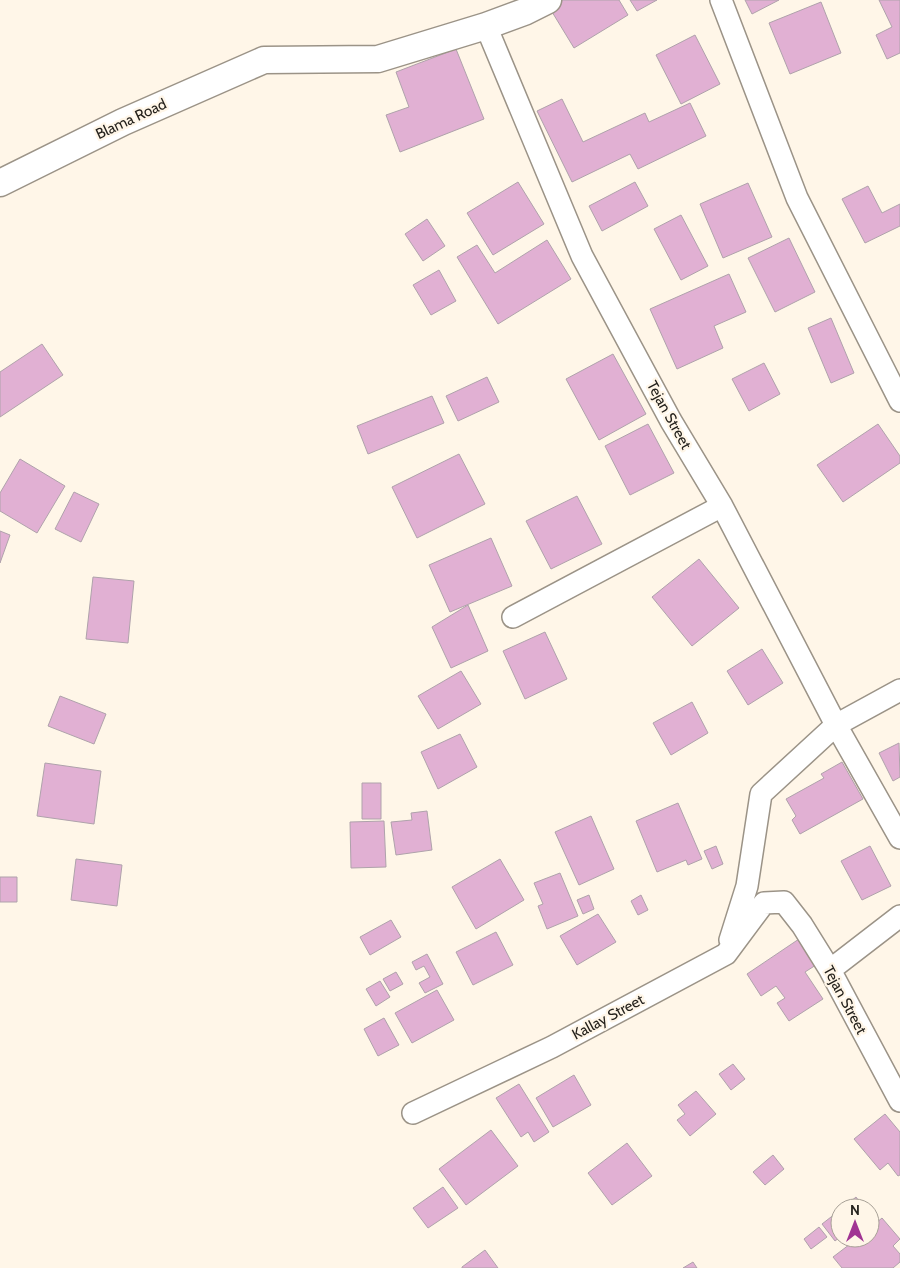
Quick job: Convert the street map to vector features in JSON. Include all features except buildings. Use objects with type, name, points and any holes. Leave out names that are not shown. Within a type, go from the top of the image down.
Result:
[{"type":"street","points":[[486,26],[524,12],[548,0]]},
{"type":"street","points":[[724,1],[797,198],[900,401]]},
{"type":"street","name":"Blama Road","points":[[0,183],[123,122],[264,60],[378,59],[486,26]]},
{"type":"street","name":"Tejan Street","points":[[486,26],[582,256],[672,421],[722,506],[836,725],[900,838]]},
{"type":"street","points":[[513,616],[722,506]]},
{"type":"street","points":[[726,954],[747,886],[761,794],[836,725],[900,690]]},
{"type":"street","name":"Tejan Street","points":[[784,902],[802,925],[830,970],[900,1101]]},
{"type":"street","name":"Kallay Street","points":[[413,1113],[552,1047],[726,954],[764,903],[784,902]]},
{"type":"street","points":[[830,970],[900,916]]}]
